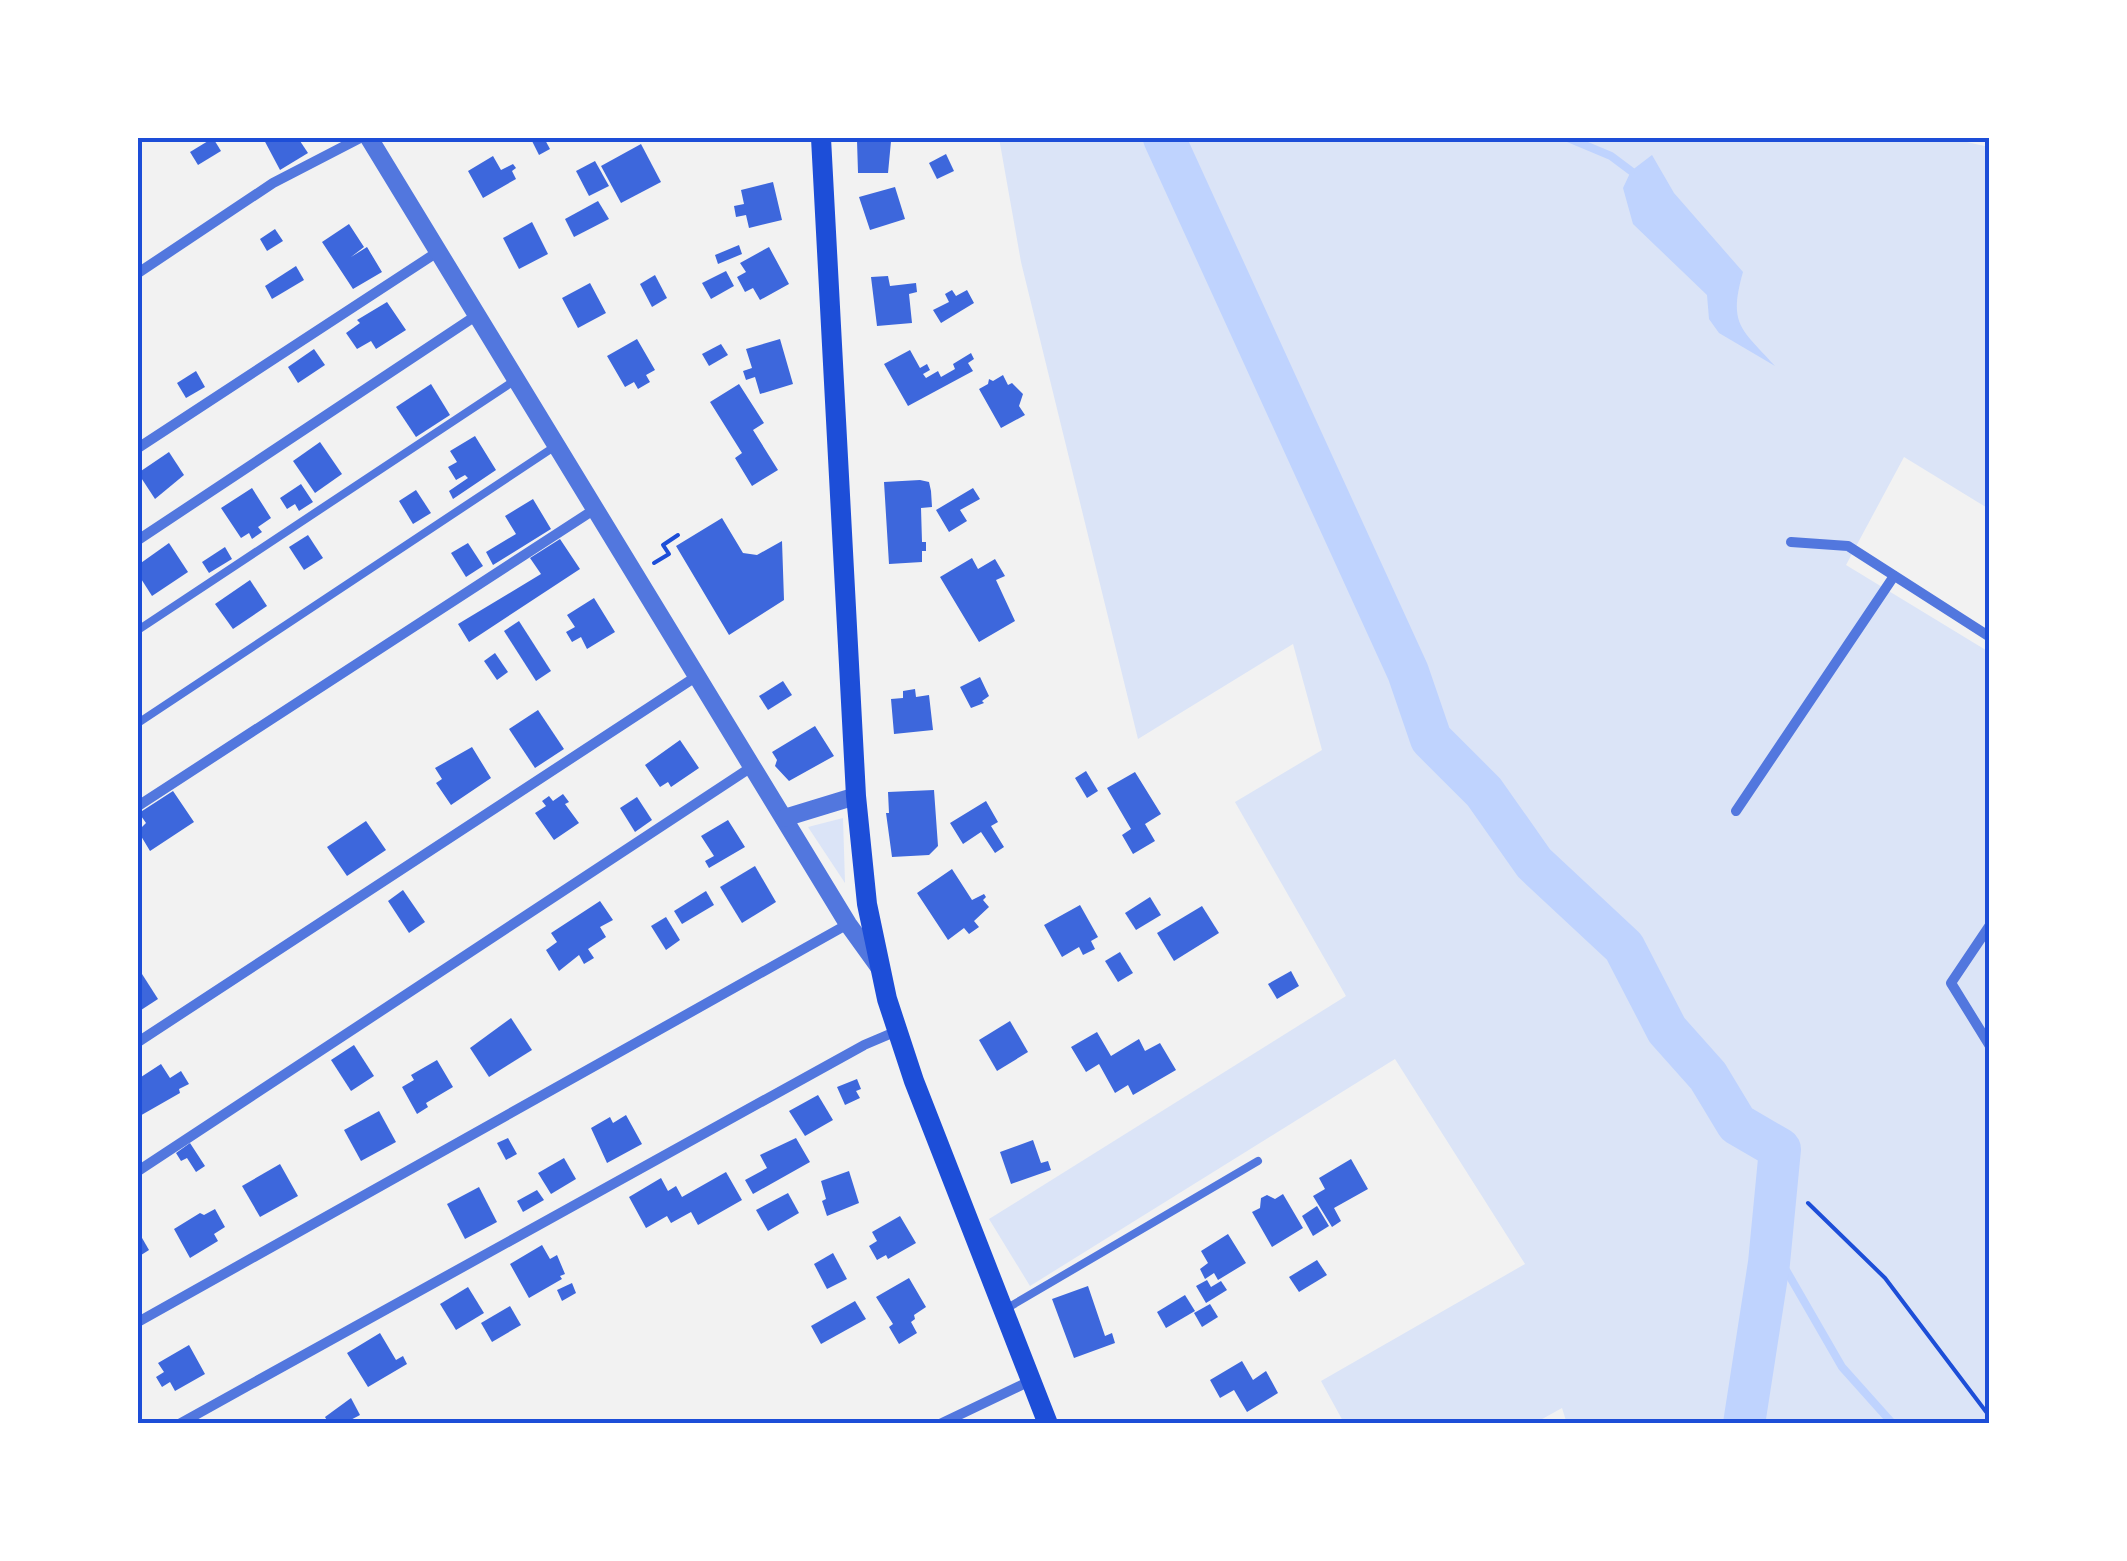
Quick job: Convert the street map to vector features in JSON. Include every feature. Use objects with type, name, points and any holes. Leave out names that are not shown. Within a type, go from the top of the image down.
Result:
[{"type":"main road","points":[[821,138],[856,796],[867,904],[879,968],[897,1031],[1048,1424]]},
{"type":"street","points":[[138,272],[274,183],[360,138]]},
{"type":"street","points":[[369,138],[848,924],[879,968]]},
{"type":"street","points":[[138,448],[439,251]]},
{"type":"street","points":[[138,540],[478,314]]},
{"type":"street","points":[[138,806],[595,508]]},
{"type":"street","points":[[1791,542],[1848,546],[1990,638]]},
{"type":"street","points":[[1736,811],[1894,576]]},
{"type":"street","points":[[138,1042],[697,676]]},
{"type":"street","points":[[138,1171],[753,766]]},
{"type":"street","points":[[784,818],[856,796]]},
{"type":"street","points":[[138,1322],[848,924]]},
{"type":"street","points":[[1990,924],[1951,983],[1990,1046]]},
{"type":"street","points":[[179,1424],[864,1045],[897,1031]]},
{"type":"street","points":[[940,1424],[1031,1381]]},
{"type":"lane","points":[[138,630],[518,378]]},
{"type":"lane","points":[[138,723],[558,445]]},
{"type":"lane","points":[[1004,1310],[1258,1161]]},
{"type":"path","points":[[634,572],[669,554],[663,545],[678,535]]},
{"type":"path","points":[[1808,1202],[1885,1278],[1990,1416]]},
{"type":"shaded area","points":[[999,138],[1949,138],[1989,147],[1989,509],[1904,457],[1846,565],[1989,652],[1989,1423],[1567,1424],[1562,1408],[1535,1423],[1344,1423],[1321,1381],[1525,1264],[1395,1059],[1030,1286],[989,1219],[1346,996],[1235,802],[1322,750],[1293,644],[1138,739],[1021,262]]},
{"type":"shaded area","points":[[843,818],[845,883],[808,827]]},
{"type":"water","points":[[1652,155],[1674,193],[1743,272],[1737,304],[1741,325],[1775,366],[1719,333],[1709,319],[1707,295],[1633,224],[1623,188],[1631,171]]},
{"type":"building","points":[[213,138],[221,151],[198,165],[190,152]]},
{"type":"building","points":[[263,138],[298,138],[308,153],[280,170]]},
{"type":"building","points":[[544,138],[550,149],[539,155],[532,141]]},
{"type":"building","points":[[857,141],[891,141],[888,173],[858,173]]},
{"type":"building","points":[[641,144],[661,182],[621,203],[601,166]]},
{"type":"building","points":[[946,154],[954,171],[937,179],[929,163]]},
{"type":"building","points":[[493,156],[501,170],[513,164],[516,179],[483,198],[468,171]]},
{"type":"building","points":[[595,161],[609,186],[589,196],[576,171]]},
{"type":"building","points":[[773,182],[782,220],[749,228],[746,215],[736,217],[734,206],[744,204],[741,190]]},
{"type":"building","points":[[895,187],[905,219],[870,230],[859,197]]},
{"type":"building","points":[[598,201],[609,219],[574,237],[565,219]]},
{"type":"building","points":[[532,222],[548,254],[519,269],[503,238]]},
{"type":"building","points":[[349,224],[364,247],[351,257],[367,247],[382,272],[353,289],[322,242]]},
{"type":"building","points":[[275,229],[283,241],[267,251],[260,239]]},
{"type":"building","points":[[739,245],[742,254],[718,264],[715,255]]},
{"type":"building","points":[[769,247],[789,284],[760,300],[753,288],[745,292],[737,277],[746,272],[740,263]]},
{"type":"building","points":[[296,266],[304,280],[272,299],[265,286]]},
{"type":"building","points":[[726,271],[734,286],[711,299],[702,283]]},
{"type":"building","points":[[655,275],[667,298],[652,307],[640,284]]},
{"type":"building","points":[[888,276],[890,286],[916,283],[917,292],[909,294],[912,323],[877,326],[871,277]]},
{"type":"building","points":[[590,283],[606,313],[578,328],[562,298]]},
{"type":"building","points":[[952,290],[956,296],[967,290],[974,303],[941,323],[933,310],[949,302],[945,294]]},
{"type":"building","points":[[387,302],[406,330],[376,349],[371,341],[357,349],[346,333],[360,323],[357,320]]},
{"type":"building","points":[[637,339],[655,370],[646,375],[650,382],[638,389],[634,382],[625,387],[607,356]]},
{"type":"building","points":[[780,339],[793,384],[760,394],[755,377],[746,380],[743,371],[752,368],[746,349]]},
{"type":"building","points":[[721,344],[728,355],[709,366],[702,354]]},
{"type":"building","points":[[314,349],[325,365],[298,383],[288,367]]},
{"type":"building","points":[[910,350],[920,368],[927,364],[930,370],[923,374],[926,378],[938,371],[941,377],[971,353],[974,359],[968,363],[973,371],[908,406],[884,364]]},
{"type":"building","points":[[196,371],[205,387],[186,398],[177,383]]},
{"type":"building","points":[[1003,375],[1008,385],[1012,383],[1023,394],[1019,406],[1025,415],[1001,428],[979,389],[989,379],[993,381]]},
{"type":"building","points":[[431,384],[450,415],[416,437],[396,407]]},
{"type":"building","points":[[739,384],[764,423],[753,430],[778,470],[752,486],[735,458],[742,453],[710,402]]},
{"type":"building","points":[[475,436],[496,470],[453,499],[449,491],[468,478],[465,475],[456,480],[448,467],[457,462],[450,451]]},
{"type":"building","points":[[320,442],[342,474],[315,493],[293,461]]},
{"type":"building","points":[[169,452],[184,475],[155,499],[138,473]]},
{"type":"building","points":[[884,482],[929,482],[932,507],[921,508],[922,542],[926,542],[922,562],[889,564]]},
{"type":"building","points":[[301,484],[313,502],[299,511],[295,504],[287,509],[280,498]]},
{"type":"building","points":[[252,488],[271,518],[258,527],[262,532],[252,539],[249,533],[241,538],[221,508]]},
{"type":"building","points":[[973,488],[980,499],[960,510],[967,521],[949,532],[936,510]]},
{"type":"building","points":[[416,490],[431,513],[413,524],[399,501]]},
{"type":"building","points":[[533,499],[551,529],[493,565],[486,552],[516,534],[505,516]]},
{"type":"building","points":[[722,518],[743,553],[757,555],[782,541],[784,600],[729,635],[676,546]]},
{"type":"building","points":[[308,535],[323,558],[304,570],[289,547]]},
{"type":"building","points":[[560,539],[580,569],[469,642],[458,624],[541,574],[530,558]]},
{"type":"building","points":[[169,543],[188,572],[152,596],[138,574],[138,565]]},
{"type":"building","points":[[468,543],[483,566],[466,577],[451,553]]},
{"type":"building","points":[[225,547],[232,559],[209,573],[202,562]]},
{"type":"building","points":[[972,558],[978,569],[995,559],[1005,576],[996,580],[1015,621],[979,642],[940,577]]},
{"type":"building","points":[[250,580],[267,606],[233,629],[215,604]]},
{"type":"building","points":[[594,598],[615,632],[587,649],[581,637],[572,642],[566,632],[575,627],[567,615]]},
{"type":"building","points":[[519,621],[551,671],[536,681],[504,631]]},
{"type":"building","points":[[495,653],[508,672],[497,680],[484,661]]},
{"type":"building","points":[[980,677],[989,696],[984,703],[971,708],[960,687]]},
{"type":"building","points":[[783,681],[792,695],[768,710],[759,696]]},
{"type":"building","points":[[915,689],[916,697],[929,695],[933,730],[894,734],[891,699],[903,698],[903,691]]},
{"type":"building","points":[[538,710],[564,749],[535,768],[509,729]]},
{"type":"building","points":[[815,726],[834,756],[789,781],[775,766],[777,760],[772,752]]},
{"type":"building","points":[[680,740],[699,768],[671,787],[668,782],[660,787],[645,765]]},
{"type":"building","points":[[472,747],[491,778],[451,805],[436,783],[442,779],[435,768]]},
{"type":"building","points":[[1086,771],[1098,791],[1087,798],[1075,778]]},
{"type":"building","points":[[1135,772],[1161,814],[1145,824],[1155,841],[1133,854],[1122,835],[1131,829],[1107,788]]},
{"type":"building","points":[[934,790],[938,846],[929,855],[892,857],[886,813],[888,792]]},
{"type":"building","points":[[173,791],[194,822],[150,851],[138,831],[146,823],[139,813]]},
{"type":"building","points":[[563,794],[569,802],[565,804],[579,823],[554,840],[535,813],[546,806],[542,801],[549,796],[553,801]]},
{"type":"building","points":[[637,797],[652,820],[635,832],[620,808]]},
{"type":"building","points":[[986,801],[998,822],[991,826],[1004,847],[995,853],[981,832],[963,844],[950,823]]},
{"type":"building","points":[[728,820],[745,847],[709,868],[705,861],[714,856],[701,836]]},
{"type":"building","points":[[366,821],[386,850],[347,876],[327,847]]},
{"type":"building","points":[[755,866],[776,902],[742,923],[720,887]]},
{"type":"building","points":[[952,869],[972,900],[984,894],[983,900],[989,907],[974,921],[979,927],[969,934],[964,928],[948,940],[917,893]]},
{"type":"building","points":[[403,890],[425,922],[409,933],[388,901]]},
{"type":"building","points":[[706,891],[714,905],[682,924],[674,911]]},
{"type":"building","points":[[1150,897],[1161,915],[1136,930],[1125,913]]},
{"type":"building","points":[[600,901],[613,920],[600,927],[606,937],[588,949],[594,958],[584,964],[579,955],[559,971],[546,950],[557,942],[551,933]]},
{"type":"building","points":[[1080,905],[1098,937],[1091,941],[1095,949],[1083,955],[1079,947],[1062,957],[1044,925]]},
{"type":"building","points":[[1202,906],[1219,933],[1174,961],[1157,933]]},
{"type":"building","points":[[666,917],[680,940],[666,950],[651,926]]},
{"type":"building","points":[[1120,952],[1133,973],[1118,982],[1105,961]]},
{"type":"building","points":[[1291,971],[1299,986],[1277,999],[1268,984]]},
{"type":"building","points":[[142,974],[158,999],[138,1012],[138,977]]},
{"type":"building","points":[[511,1018],[532,1050],[489,1077],[470,1048]]},
{"type":"building","points":[[1010,1021],[1028,1052],[997,1071],[979,1040]]},
{"type":"building","points":[[1097,1032],[1111,1056],[1139,1039],[1145,1051],[1160,1043],[1176,1070],[1133,1095],[1128,1085],[1115,1093],[1099,1064],[1086,1072],[1071,1047]]},
{"type":"building","points":[[354,1045],[374,1076],[351,1091],[331,1060]]},
{"type":"building","points":[[437,1060],[453,1087],[426,1103],[428,1107],[417,1114],[402,1087],[414,1080],[411,1075]]},
{"type":"building","points":[[161,1064],[170,1078],[181,1071],[189,1084],[138,1117],[138,1079]]},
{"type":"building","points":[[857,1079],[860,1098],[845,1105],[837,1087]]},
{"type":"building","points":[[818,1095],[833,1120],[805,1136],[789,1111]]},
{"type":"building","points":[[379,1111],[396,1142],[361,1161],[344,1130]]},
{"type":"building","points":[[626,1115],[642,1144],[607,1163],[591,1128],[610,1117],[613,1123]]},
{"type":"building","points":[[508,1138],[517,1154],[506,1160],[497,1143]]},
{"type":"building","points":[[796,1138],[810,1162],[753,1194],[745,1180],[767,1168],[760,1155]]},
{"type":"building","points":[[1033,1140],[1041,1163],[1048,1161],[1051,1170],[1011,1184],[1000,1152]]},
{"type":"building","points":[[190,1143],[205,1166],[196,1172],[187,1158],[181,1161],[176,1153]]},
{"type":"building","points":[[564,1158],[576,1179],[551,1194],[538,1173]]},
{"type":"building","points":[[1351,1159],[1368,1189],[1334,1208],[1341,1221],[1332,1227],[1313,1196],[1325,1189],[1319,1178]]},
{"type":"building","points":[[280,1164],[298,1196],[260,1217],[242,1186]]},
{"type":"building","points":[[849,1171],[859,1203],[827,1216],[821,1181]]},
{"type":"building","points":[[726,1172],[742,1200],[698,1225],[691,1212],[671,1223],[667,1216],[646,1228],[629,1197],[661,1178],[668,1191],[676,1186],[682,1197]]},
{"type":"building","points":[[479,1187],[497,1222],[465,1239],[447,1204]]},
{"type":"building","points":[[537,1190],[544,1200],[523,1212],[517,1201]]},
{"type":"building","points":[[788,1193],[799,1213],[768,1231],[756,1210]]},
{"type":"building","points":[[1283,1194],[1303,1228],[1272,1247],[1252,1212],[1260,1208],[1261,1198],[1267,1195],[1275,1199]]},
{"type":"building","points":[[1317,1206],[1329,1226],[1313,1236],[1302,1216]]},
{"type":"building","points":[[215,1209],[225,1227],[214,1234],[218,1241],[190,1258],[174,1229]]},
{"type":"building","points":[[900,1216],[916,1243],[888,1259],[886,1255],[877,1260],[869,1246],[877,1241],[872,1232]]},
{"type":"building","points":[[138,1231],[149,1250],[138,1257]]},
{"type":"building","points":[[1228,1234],[1246,1263],[1218,1280],[1214,1273],[1205,1279],[1200,1269],[1208,1263],[1201,1251]]},
{"type":"building","points":[[542,1245],[550,1259],[557,1255],[565,1274],[529,1298],[510,1264]]},
{"type":"building","points":[[833,1253],[847,1279],[827,1289],[814,1264]]},
{"type":"building","points":[[1317,1260],[1327,1275],[1299,1292],[1289,1277]]},
{"type":"building","points":[[909,1278],[926,1307],[911,1322],[917,1333],[899,1344],[889,1327],[893,1324],[876,1297]]},
{"type":"building","points":[[1207,1280],[1211,1287],[1221,1281],[1227,1290],[1206,1303],[1196,1286]]},
{"type":"building","points":[[572,1283],[576,1293],[562,1301],[557,1290]]},
{"type":"building","points":[[1088,1286],[1105,1336],[1112,1333],[1115,1343],[1074,1358],[1052,1299]]},
{"type":"building","points":[[468,1287],[484,1313],[456,1330],[440,1304]]},
{"type":"building","points":[[1185,1295],[1195,1311],[1166,1328],[1157,1312]]},
{"type":"building","points":[[855,1301],[866,1319],[821,1344],[811,1326]]},
{"type":"building","points":[[1210,1304],[1218,1317],[1202,1327],[1194,1313]]},
{"type":"building","points":[[510,1306],[521,1325],[492,1342],[481,1323]]},
{"type":"building","points":[[380,1333],[396,1360],[403,1356],[407,1364],[368,1387],[347,1353]]},
{"type":"building","points":[[189,1345],[205,1374],[175,1391],[170,1382],[162,1387],[156,1377],[164,1372],[158,1363]]},
{"type":"building","points":[[1242,1361],[1253,1380],[1266,1371],[1278,1393],[1247,1412],[1234,1390],[1220,1398],[1210,1380]]},
{"type":"building","points":[[351,1398],[360,1415],[343,1424],[329,1424],[325,1417]]},
{"type":"waterway","points":[[1164,138],[1408,672],[1431,739],[1484,792],[1534,863],[1624,947],[1667,1030],[1708,1076],[1737,1124],[1780,1149],[1769,1263],[1744,1424]]},
{"type":"waterway","points":[[1568,138],[1611,156],[1631,171]]},
{"type":"waterway","points":[[1771,1244],[1842,1367],[1893,1424]]}]
